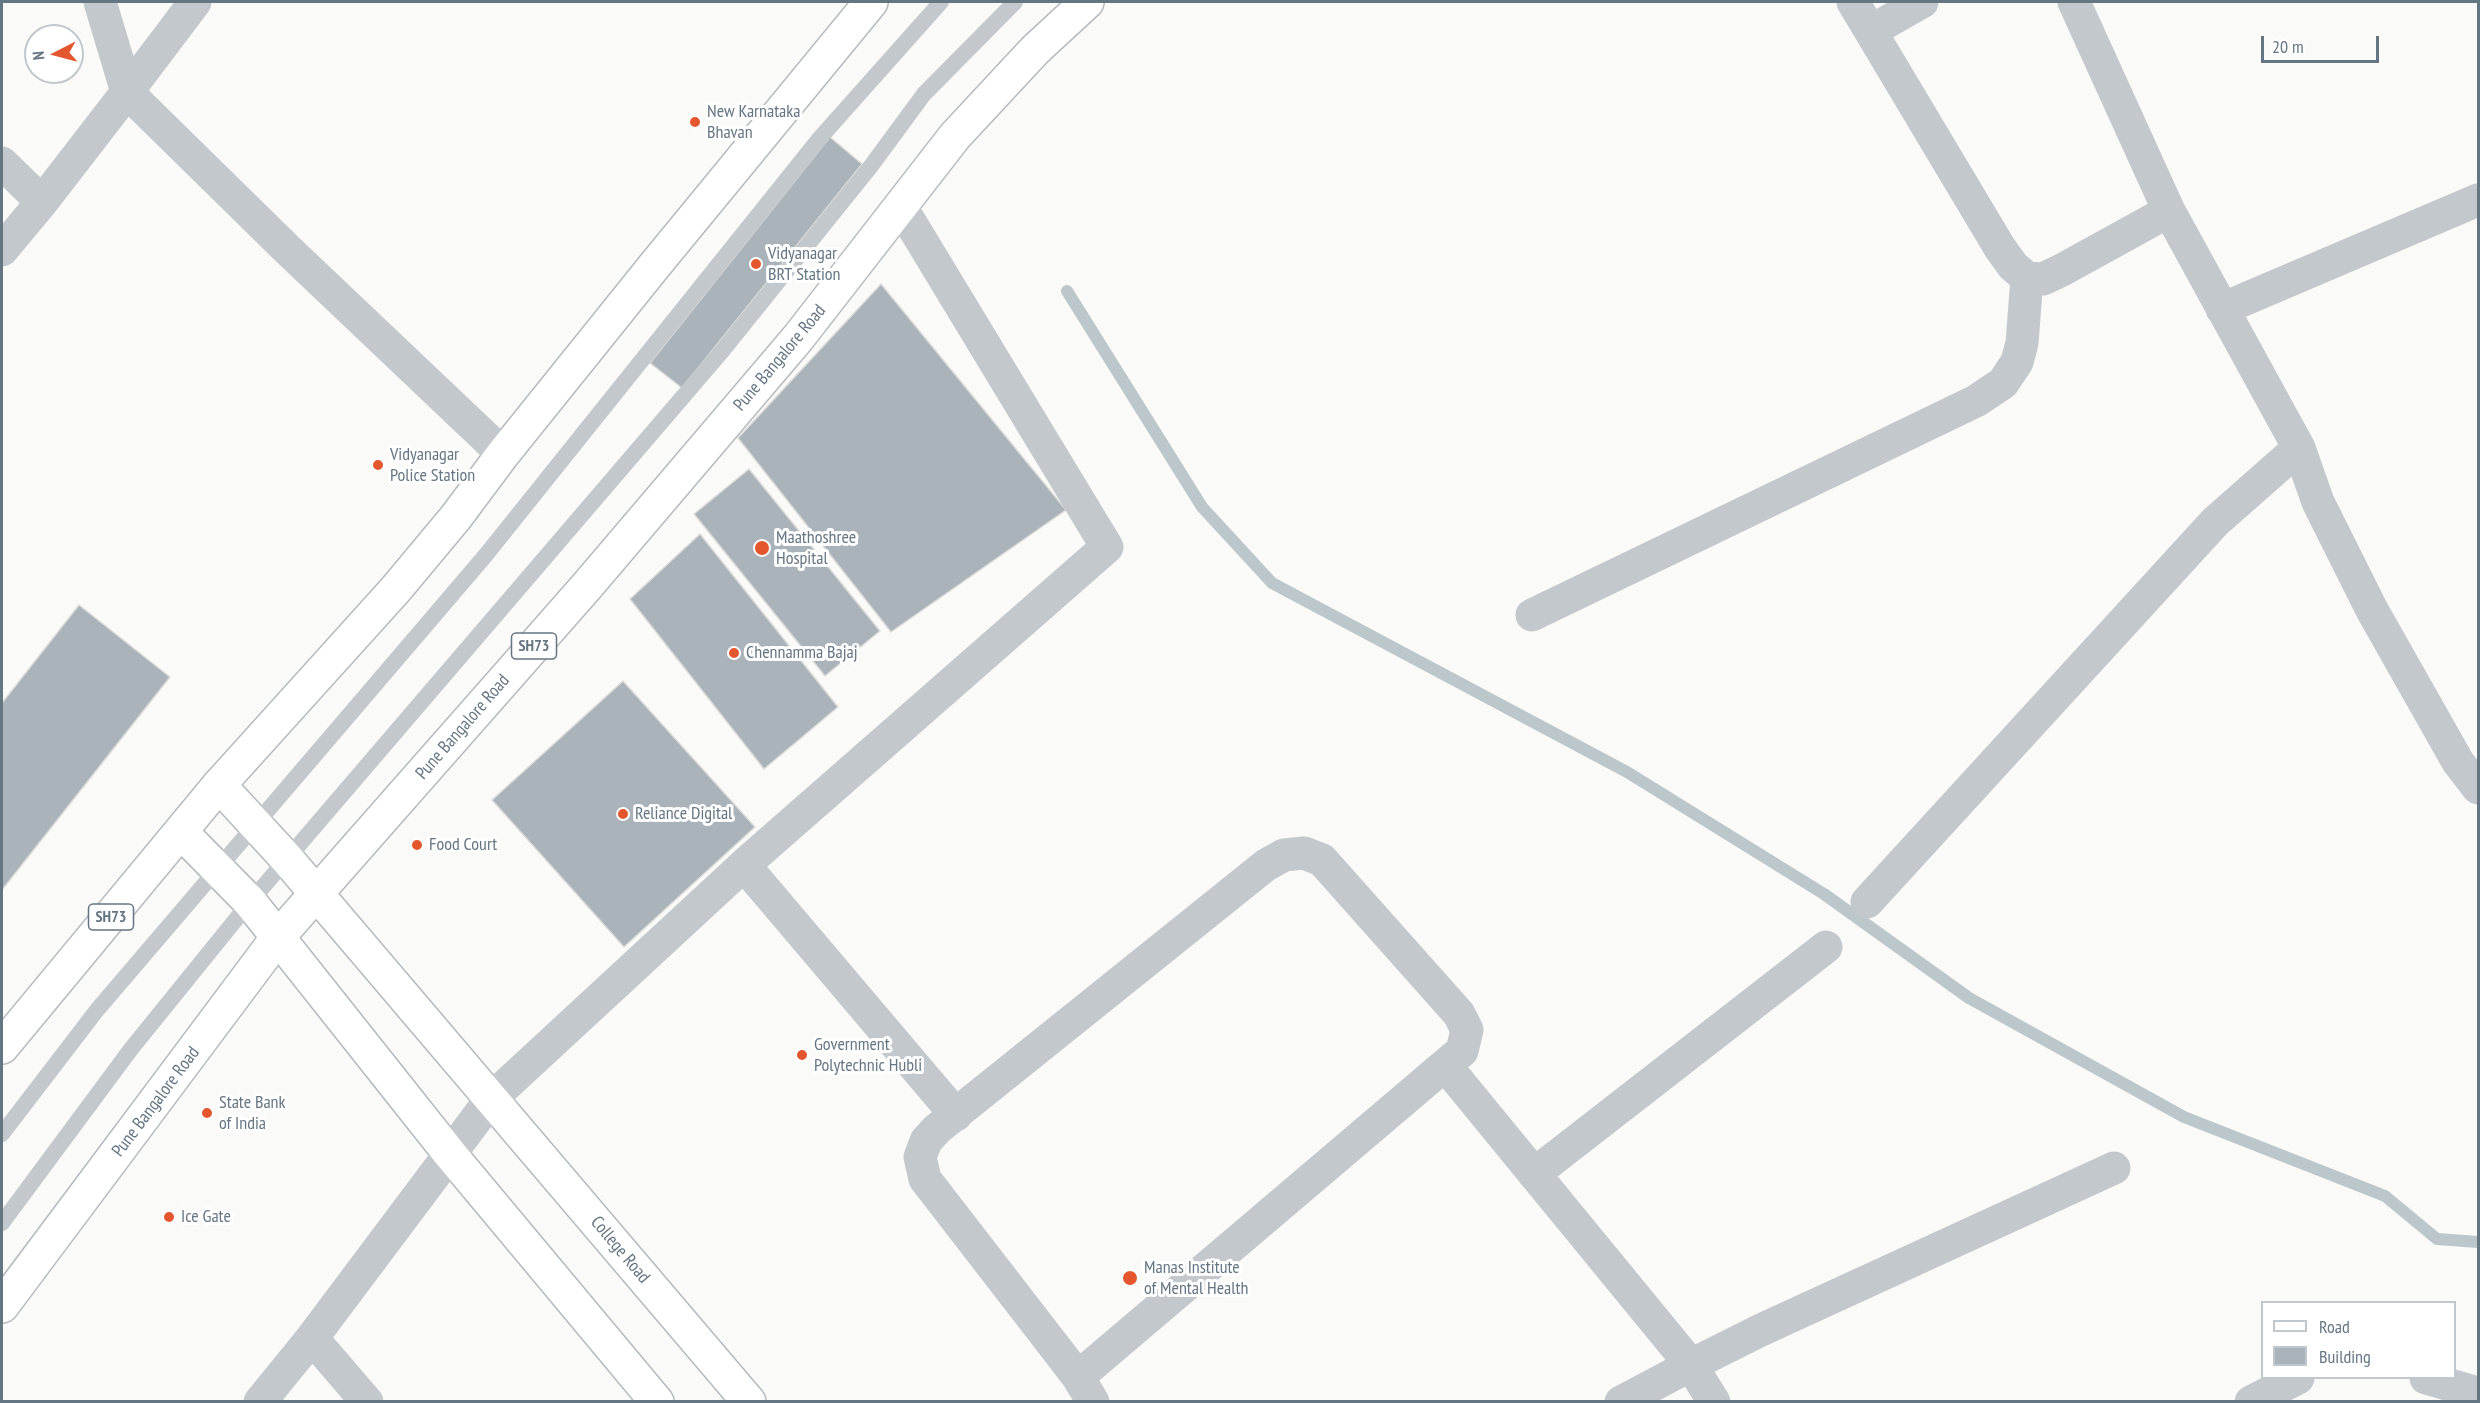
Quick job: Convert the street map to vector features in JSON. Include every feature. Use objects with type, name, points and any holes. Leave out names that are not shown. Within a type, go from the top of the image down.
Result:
[{"type":"main road","name":"SH73","points":[[2,1047],[219,785],[396,589],[456,518],[503,454],[871,2]]},
{"type":"main road","name":"Pune Bangalore Road","points":[[2,1306],[278,937],[587,586],[776,364],[956,136],[1035,50],[1087,2]]},
{"type":"main road","name":"College Road","points":[[219,785],[287,859],[749,1401]]},
{"type":"main road","points":[[181,832],[250,902],[450,1154],[657,1401]]},
{"type":"street","points":[[100,2],[127,92],[288,250],[503,454]]},
{"type":"street","points":[[2,250],[42,202],[195,2]]},
{"type":"street","points":[[1853,2],[2000,249],[2013,266],[2027,278],[2043,279],[2169,211]]},
{"type":"street","points":[[1871,31],[1922,2]]},
{"type":"street","points":[[2074,2],[2169,211],[2299,448],[2318,502],[2372,610],[2458,762],[2478,788]]},
{"type":"street","points":[[2,163],[42,202]]},
{"type":"street","points":[[2222,309],[2478,200]]},
{"type":"street","points":[[260,1401],[312,1338],[492,1098],[744,865],[1107,547],[901,207]]},
{"type":"street","points":[[1532,615],[1976,401],[2003,383],[2017,362],[2022,343],[2027,278]]},
{"type":"street","points":[[1867,902],[2215,522],[2299,448]]},
{"type":"street","points":[[1304,853],[1322,860],[1458,1014],[1467,1030],[1462,1051],[1085,1389],[925,1179],[920,1157],[926,1141],[956,1115],[1266,865],[1284,855],[1304,853]]},
{"type":"street","points":[[744,865],[956,1115]]},
{"type":"street","points":[[1534,1174],[1826,947]]},
{"type":"street","points":[[1445,1065],[1692,1365],[1714,1401]]},
{"type":"street","points":[[1621,1401],[1761,1330],[2114,1168]]},
{"type":"street","points":[[312,1338],[367,1401]]},
{"type":"street","points":[[2251,1401],[2294,1379]]},
{"type":"street","points":[[2432,1379],[2478,1393]]},
{"type":"lane","points":[[2,1134],[97,1010],[485,556],[819,139],[896,49],[941,2]]},
{"type":"lane","points":[[2,1223],[131,1048],[250,902],[723,350],[871,166],[924,94],[1015,2]]},
{"type":"building","name":"Vidyanagar BRT Station","points":[[830,137],[862,164],[682,388],[650,363]]},
{"type":"building","points":[[881,284],[1066,510],[891,632],[738,438]]},
{"type":"building","points":[[749,469],[880,631],[825,676],[694,514]]},
{"type":"building","name":"Chennamma Bajaj","points":[[700,534],[838,707],[764,769],[630,599]]},
{"type":"building","points":[[79,605],[170,677],[2,890],[2,703]]},
{"type":"building","name":"Reliance Digital","points":[[623,681],[755,827],[624,947],[492,800]]},
{"type":"waterway","points":[[1067,291],[1202,507],[1272,583],[1627,772],[1824,894],[1969,998],[2184,1117],[2385,1196],[2437,1239],[2478,1242]]},
{"type":"place","name":"New Karnataka Bhavan","points":[[695,122]]},
{"type":"place","name":"Vidyanagar BRT Station","points":[[756,264]]},
{"type":"place","name":"Vidyanagar Police Station","points":[[378,465]]},
{"type":"place","name":"Maathoshree Hospital","points":[[762,548]]},
{"type":"place","name":"Chennamma Bajaj","points":[[734,653]]},
{"type":"place","name":"Reliance Digital","points":[[623,814]]},
{"type":"place","name":"Food Court","points":[[417,845]]},
{"type":"place","name":"Government Polytechnic Hubli","points":[[802,1055]]},
{"type":"place","name":"State Bank of India","points":[[207,1113]]},
{"type":"place","name":"Ice Gate","points":[[169,1217]]},
{"type":"place","name":"Manas Institute of Mental Health","points":[[1130,1278]]}]
